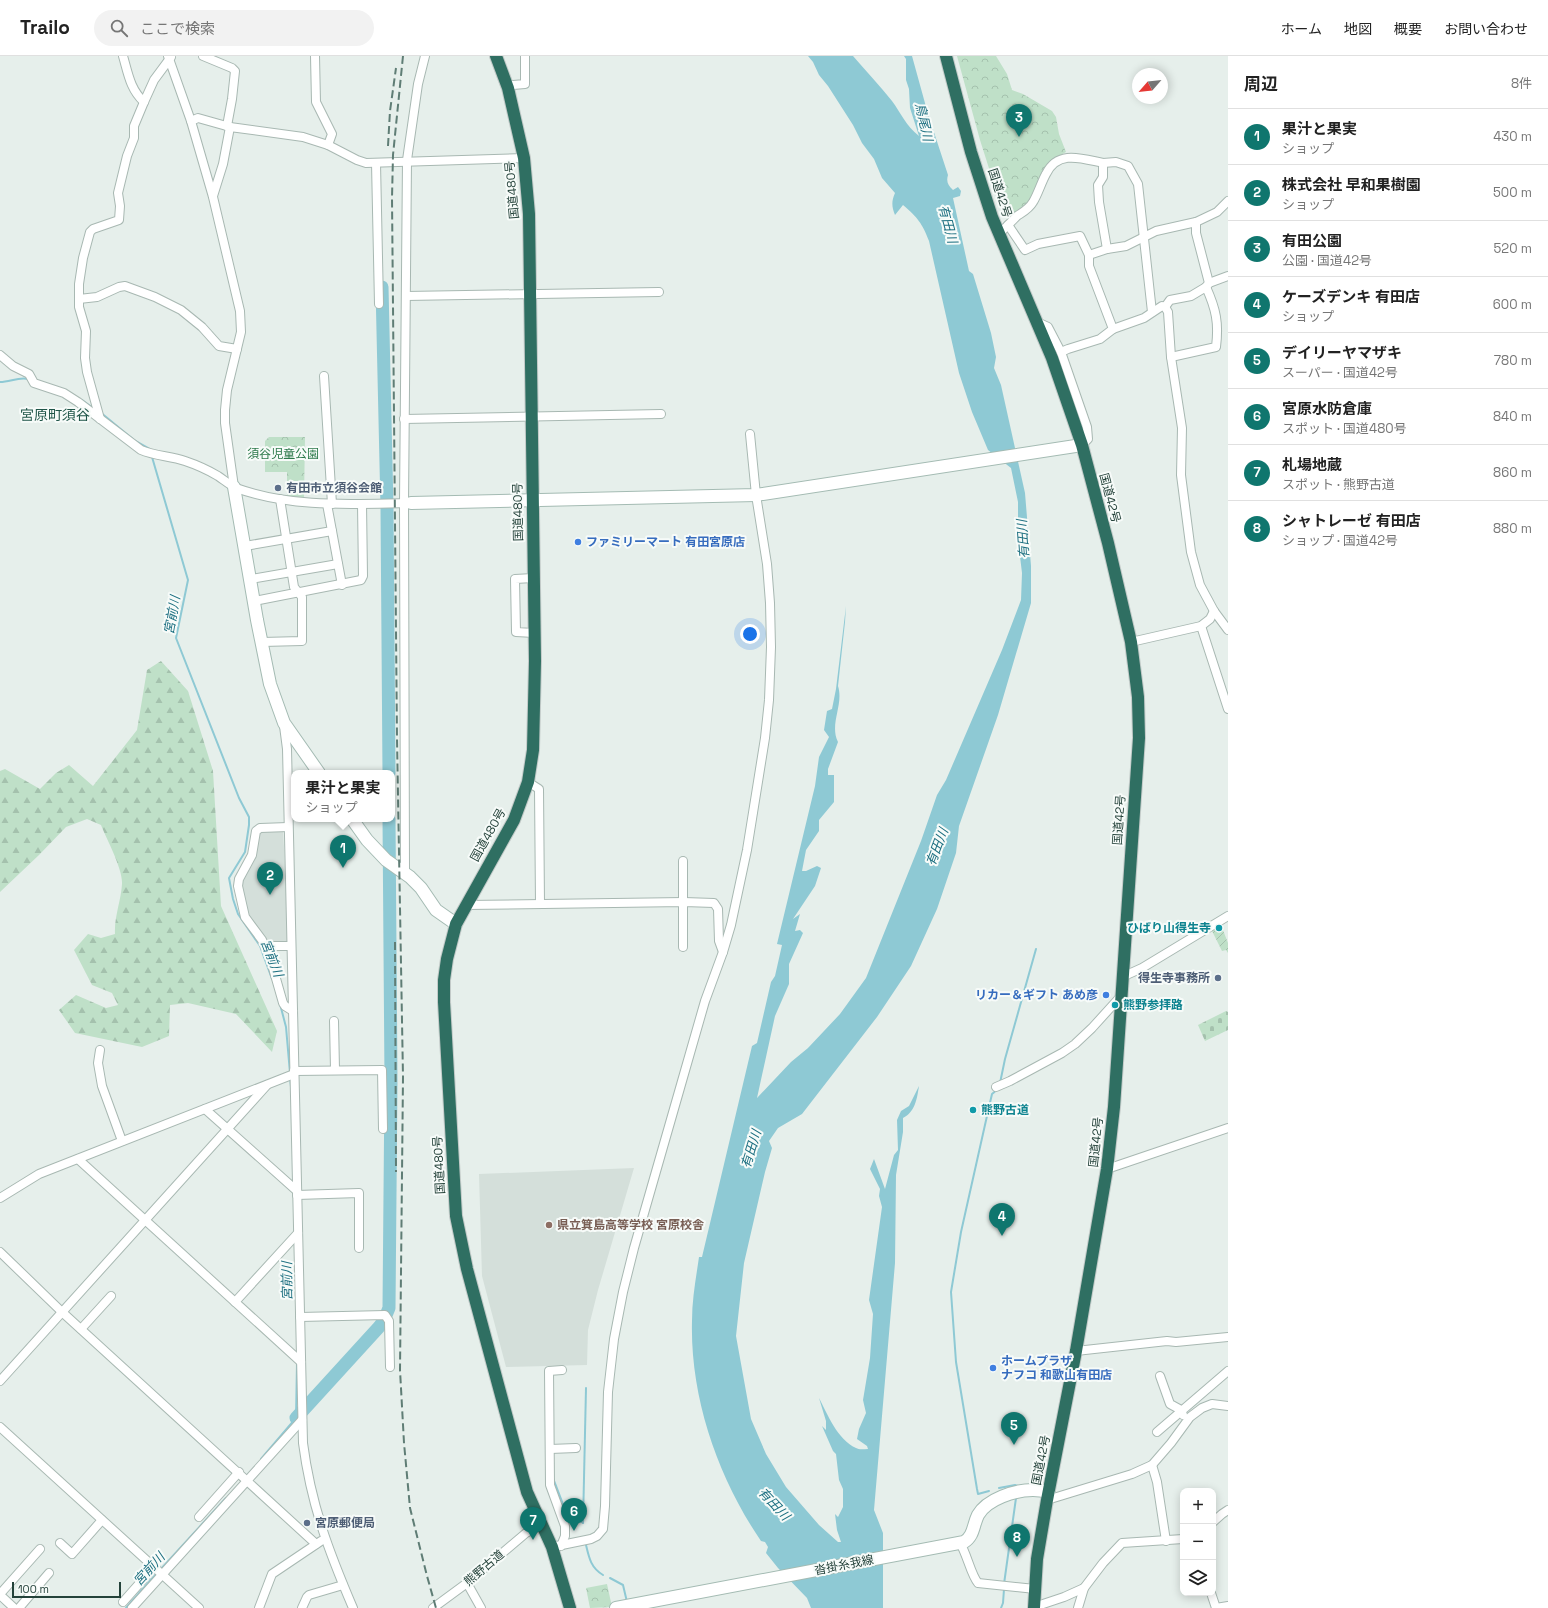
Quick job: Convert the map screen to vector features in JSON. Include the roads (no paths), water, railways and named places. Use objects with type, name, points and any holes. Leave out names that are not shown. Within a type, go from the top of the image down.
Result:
[{"type":"highway","name":"国道480号","points":[[496,56],[508,88],[524,158],[529,214],[534,742],[528,782],[514,820],[456,924],[447,959],[444,980],[444,1002],[456,1216],[467,1269],[527,1492],[557,1547],[556,1563],[570,1608]]},
{"type":"highway","name":"国道42号","points":[[946,56],[972,152],[992,217],[1052,358],[1082,445],[1108,543],[1131,642],[1138,697],[1139,738],[1114,1107],[1107,1170],[1076,1351],[1048,1496],[1038,1559],[1034,1608]]},
{"type":"street","points":[[123,56],[131,84],[136,94],[144,102]]},
{"type":"street","points":[[203,56],[234,70],[235,82],[223,164],[213,197]]},
{"type":"street","points":[[315,56],[316,102],[332,134],[328,145]]},
{"type":"street","points":[[405,873],[407,503],[404,419],[407,160],[418,84],[426,56]]},
{"type":"street","points":[[508,88],[512,84],[525,84],[525,56]]},
{"type":"street","points":[[101,420],[87,372],[85,358],[86,331],[79,307],[83,258],[90,232],[93,229],[119,220],[120,206],[118,193],[127,156],[134,138],[134,126],[154,80],[170,57]]},
{"type":"street","points":[[170,57],[191,121],[213,197],[240,311],[241,332],[227,390],[225,423],[234,487],[254,601],[270,684],[284,723],[287,749],[302,1420],[307,1471],[312,1496],[325,1539],[353,1608]]},
{"type":"street","points":[[191,121],[198,118],[228,126],[303,137],[328,145],[357,160],[376,163],[407,160],[524,158]]},
{"type":"street","points":[[999,234],[1018,216],[1028,209],[1033,202],[1046,172],[1060,161],[1068,157],[1075,156],[1104,163],[1116,162],[1128,166],[1138,184],[1152,312]]},
{"type":"street","points":[[376,163],[379,304]]},
{"type":"street","points":[[1104,163],[1102,177],[1098,185],[1099,202],[1107,249]]},
{"type":"street","points":[[1089,256],[1107,249],[1126,246],[1156,231],[1196,222],[1217,212],[1228,200]]},
{"type":"street","points":[[1172,357],[1216,347],[1217,317],[1207,285],[1196,233],[1196,222]]},
{"type":"street","points":[[1008,225],[1025,250],[1038,244],[1080,236],[1089,256],[1089,266],[1113,329]]},
{"type":"street","points":[[1061,352],[1100,339],[1113,329],[1144,318],[1162,306],[1165,307],[1170,300],[1191,296],[1207,285],[1228,276]]},
{"type":"street","points":[[79,299],[97,297],[119,287],[125,286],[181,310],[202,327],[219,346],[237,349]]},
{"type":"street","points":[[406,296],[659,292]]},
{"type":"street","points":[[1165,307],[1168,312],[1172,357],[1182,428],[1181,475],[1190,545],[1200,585],[1214,611],[1228,630]]},
{"type":"street","points":[[0,355],[13,366],[29,374],[34,383],[64,393],[78,402],[101,420],[124,435],[141,450],[148,453],[185,461],[217,476],[234,487],[280,499],[330,504],[362,504],[762,494],[1082,445],[1088,439],[1086,427],[1061,352],[1048,327],[1035,320]]},
{"type":"street","points":[[324,376],[332,531],[342,585]]},
{"type":"street","points":[[404,419],[661,414]]},
{"type":"street","points":[[557,1547],[591,1539],[597,1536],[603,1529],[608,1392],[614,1339],[623,1292],[699,1023],[731,925],[747,850],[760,776],[769,700],[770,603],[762,494],[750,434]]},
{"type":"street","points":[[262,642],[302,641],[302,601],[294,587],[280,499]]},
{"type":"street","points":[[254,601],[342,585],[359,581],[363,578],[362,504]]},
{"type":"street","points":[[245,546],[332,531]]},
{"type":"street","points":[[251,579],[338,564]]},
{"type":"street","points":[[533,578],[515,579],[516,632],[534,633]]},
{"type":"street","points":[[1131,642],[1201,626],[1210,619],[1214,611]]},
{"type":"street","points":[[1201,626],[1228,709]]},
{"type":"street","points":[[284,723],[317,770]]},
{"type":"street","points":[[528,782],[539,788],[540,904]]},
{"type":"street","points":[[354,822],[367,840],[386,860],[405,873],[421,888],[436,910],[456,924]]},
{"type":"street","points":[[288,827],[260,828],[256,831],[252,855],[238,883],[245,916],[266,946],[274,967],[283,1003],[293,1011]]},
{"type":"street","points":[[682,861],[684,902],[683,947]]},
{"type":"street","points":[[465,906],[684,902],[714,903],[717,906],[719,941],[723,952]]},
{"type":"street","points":[[1122,977],[1142,968],[1228,916]]},
{"type":"street","points":[[266,946],[291,946]]},
{"type":"street","points":[[996,1087],[1062,1053],[1075,1044],[1092,1028],[1121,996]]},
{"type":"street","points":[[334,1021],[335,1070]]},
{"type":"street","points":[[100,1050],[98,1063],[102,1086],[122,1141]]},
{"type":"street","points":[[0,1198],[38,1174],[267,1086],[294,1073],[335,1070],[382,1070],[383,1129]]},
{"type":"street","points":[[0,1381],[267,1086]]},
{"type":"street","points":[[205,1109],[297,1193],[359,1193],[360,1248]]},
{"type":"street","points":[[1107,1170],[1228,1128]]},
{"type":"street","points":[[78,1159],[301,1362]]},
{"type":"street","points":[[235,1302],[298,1233]]},
{"type":"street","points":[[0,1252],[62,1312],[248,1480],[316,1544]]},
{"type":"street","points":[[81,1329],[111,1296]]},
{"type":"street","points":[[300,1317],[385,1315],[389,1321],[390,1367]]},
{"type":"street","points":[[1076,1351],[1228,1337]]},
{"type":"street","points":[[557,1547],[566,1531],[550,1485],[549,1371],[562,1370]]},
{"type":"street","points":[[1157,1432],[1228,1371]]},
{"type":"street","points":[[1160,1376],[1170,1404],[1181,1410],[1187,1421]]},
{"type":"street","points":[[1035,1589],[978,1583],[966,1554],[957,1544],[968,1540],[971,1536],[978,1516],[982,1510],[991,1502],[1029,1490],[1039,1490],[1048,1496],[1132,1474],[1152,1465],[1187,1421],[1202,1408],[1212,1404],[1228,1406]]},
{"type":"street","points":[[132,1608],[302,1420]]},
{"type":"street","points":[[0,1427],[199,1608]]},
{"type":"street","points":[[550,1449],[576,1448]]},
{"type":"street","points":[[1152,1465],[1157,1482],[1166,1541]]},
{"type":"street","points":[[198,1517],[239,1472]]},
{"type":"street","points":[[527,1492],[534,1529],[541,1536],[556,1563]]},
{"type":"street","points":[[1216,1519],[1228,1510]]},
{"type":"street","points":[[60,1543],[72,1554],[102,1520]]},
{"type":"street","name":"熊野古道","points":[[434,1608],[467,1584],[526,1533],[534,1529]]},
{"type":"street","points":[[259,1608],[272,1574],[325,1539]]},
{"type":"street","points":[[1078,1608],[1084,1588],[1103,1563],[1122,1543],[1180,1539]]},
{"type":"street","name":"沓掛糸我線","points":[[616,1608],[957,1544]]},
{"type":"street","points":[[14,1608],[0,1595],[40,1548]]},
{"type":"street","points":[[123,1602],[154,1567]]},
{"type":"street","points":[[19,1608],[49,1573]]},
{"type":"street","points":[[467,1584],[481,1608]]},
{"type":"street","points":[[302,1608],[309,1595],[343,1585]]},
{"type":"street","points":[[1034,1608],[1084,1588]]},
{"type":"street","points":[[1212,1596],[1216,1608],[1228,1606]]},
{"type":"water","points":[[808,56],[853,56],[887,95],[907,124],[919,136],[910,108],[909,89],[906,80],[906,59],[904,56],[912,56],[928,114],[948,175],[948,183],[953,190],[958,187],[961,191],[960,196],[953,198],[969,271],[973,274],[991,333],[996,357],[994,368],[1001,385],[1025,493],[1031,566],[1031,603],[998,715],[959,826],[956,853],[937,909],[911,966],[877,1017],[802,1114],[778,1128],[769,1141],[772,1148],[744,1263],[736,1336],[751,1419],[766,1454],[786,1487],[819,1525],[838,1542],[841,1542],[837,1530],[835,1514],[838,1517],[843,1507],[843,1489],[839,1480],[836,1454],[833,1451],[822,1426],[826,1430],[826,1421],[819,1398],[838,1433],[843,1439],[857,1449],[868,1449],[867,1446],[857,1439],[859,1429],[866,1413],[863,1400],[870,1358],[873,1314],[869,1300],[882,1207],[879,1196],[880,1189],[870,1169],[874,1159],[885,1189],[894,1155],[898,1150],[897,1120],[901,1111],[909,1106],[919,1086],[913,1109],[903,1118],[903,1132],[896,1175],[895,1263],[874,1510],[883,1533],[883,1608],[811,1608],[807,1598],[778,1568],[766,1553],[768,1547],[765,1542],[761,1541],[746,1517],[720,1464],[702,1408],[696,1379],[693,1350],[692,1313],[694,1289],[699,1257],[702,1257],[752,1046],[757,1043],[771,982],[775,976],[782,945],[777,944],[815,786],[819,757],[829,737],[824,730],[827,711],[832,709],[836,689],[846,606],[838,686],[839,700],[835,728],[838,742],[828,769],[828,775],[834,775],[834,802],[819,820],[819,831],[806,850],[802,871],[806,871],[817,866],[821,868],[815,886],[793,919],[800,914],[795,931],[800,930],[803,933],[789,964],[789,984],[775,1016],[757,1098],[840,1014],[866,978],[921,841],[937,795],[946,780],[1002,650],[1021,600],[1022,573],[1018,540],[1018,502],[1011,468],[988,450],[972,412],[959,373],[929,241],[922,225],[903,205],[895,215],[892,204],[895,193],[882,178],[874,159],[862,143],[853,125]]},
{"type":"waterway","points":[[382,287],[387,508],[389,770]]},
{"type":"waterway","name":"宮前川","points":[[0,382],[28,379]]},
{"type":"waterway","name":"宮前川","points":[[82,400],[93,408]]},
{"type":"waterway","name":"宮前川","points":[[100,412],[134,440],[150,449],[150,451]]},
{"type":"waterway","name":"宮前川","points":[[152,457],[188,580],[176,638],[239,798],[249,817],[245,852],[229,878],[233,899],[238,914],[260,946],[272,979]]},
{"type":"waterway","points":[[296,1418],[379,1327],[389,1308],[391,1080],[389,822]]},
{"type":"waterway","points":[[1000,1083],[1005,1059],[1036,949]]},
{"type":"waterway","name":"宮前川","points":[[280,1004],[286,1027],[290,1073]]},
{"type":"waterway","name":"宮前川","points":[[290,1077],[291,1087]]},
{"type":"waterway","points":[[989,1491],[978,1494],[977,1489],[956,1362],[951,1292],[961,1232],[992,1094],[998,1089]]},
{"type":"waterway","name":"宮前川","points":[[261,1459],[296,1418],[297,1363]]},
{"type":"waterway","points":[[583,1523],[586,1388]]},
{"type":"waterway","points":[[553,1478],[566,1512],[583,1523]]},
{"type":"waterway","points":[[999,1488],[1015,1485],[1021,1487]]},
{"type":"waterway","name":"宮前川","points":[[160,1570],[226,1498]]},
{"type":"waterway","points":[[1004,1584],[1016,1498]]},
{"type":"waterway","points":[[586,1545],[593,1566],[603,1575]]},
{"type":"waterway","name":"宮前川","points":[[126,1608],[157,1573]]},
{"type":"waterway","points":[[610,1578],[623,1585],[627,1602]]},
{"type":"waterway","points":[[1001,1608],[1004,1589]]},
{"type":"railway","points":[[403,56],[393,155],[392,198],[397,739],[403,1077],[400,1370],[404,1443],[410,1508],[436,1608]]},
{"type":"railway","points":[[388,146],[390,111],[396,68]]},
{"type":"railway","points":[[395,942],[396,1172]]},
{"type":"place","name":"有田公園","points":[[1019,137]]},
{"type":"place","name":"有田市立須谷会館","points":[[278,488]]},
{"type":"place","name":"ファミリーマート 有田宮原店","points":[[578,542]]},
{"type":"place","name":"果汁と果実","points":[[343,868]]},
{"type":"place","name":"株式会社 早和果樹園","points":[[270,895]]},
{"type":"place","name":"ひばり山得生寺","points":[[1219,928]]},
{"type":"place","name":"得生寺事務所","points":[[1218,978]]},
{"type":"place","name":"リカー＆ギフト あめ彦","points":[[1106,995]]},
{"type":"place","name":"熊野参拝路","points":[[1115,1005]]},
{"type":"place","name":"熊野古道","points":[[973,1110]]},
{"type":"place","name":"県立箕島高等学校 宮原校舎","points":[[549,1225]]},
{"type":"place","name":"ケーズデンキ 有田店","points":[[1002,1236]]},
{"type":"place","name":"ホームプラザ ナフコ 和歌山有田店","points":[[993,1368]]},
{"type":"place","name":"デイリーヤマザキ","points":[[1014,1445]]},
{"type":"place","name":"宮原郵便局","points":[[307,1523]]},
{"type":"place","name":"宮原水防倉庫","points":[[574,1531]]},
{"type":"place","name":"札場地蔵","points":[[533,1540]]},
{"type":"place","name":"シャトレーゼ 有田店","points":[[1017,1557]]},
{"type":"district","name":"宮原町須谷","points":[[55,415]]},
{"type":"water label","name":"鳥尾川","points":[[924,122]]},
{"type":"water label","name":"有田川","points":[[948,224]]},
{"type":"water label","name":"有田川","points":[[1023,539]]},
{"type":"water label","name":"有田川","points":[[937,847]]},
{"type":"water label","name":"有田川","points":[[751,1149]]},
{"type":"water label","name":"有田川","points":[[774,1504]]},
{"type":"park label","name":"須谷児童公園","points":[[283,454]]}]
